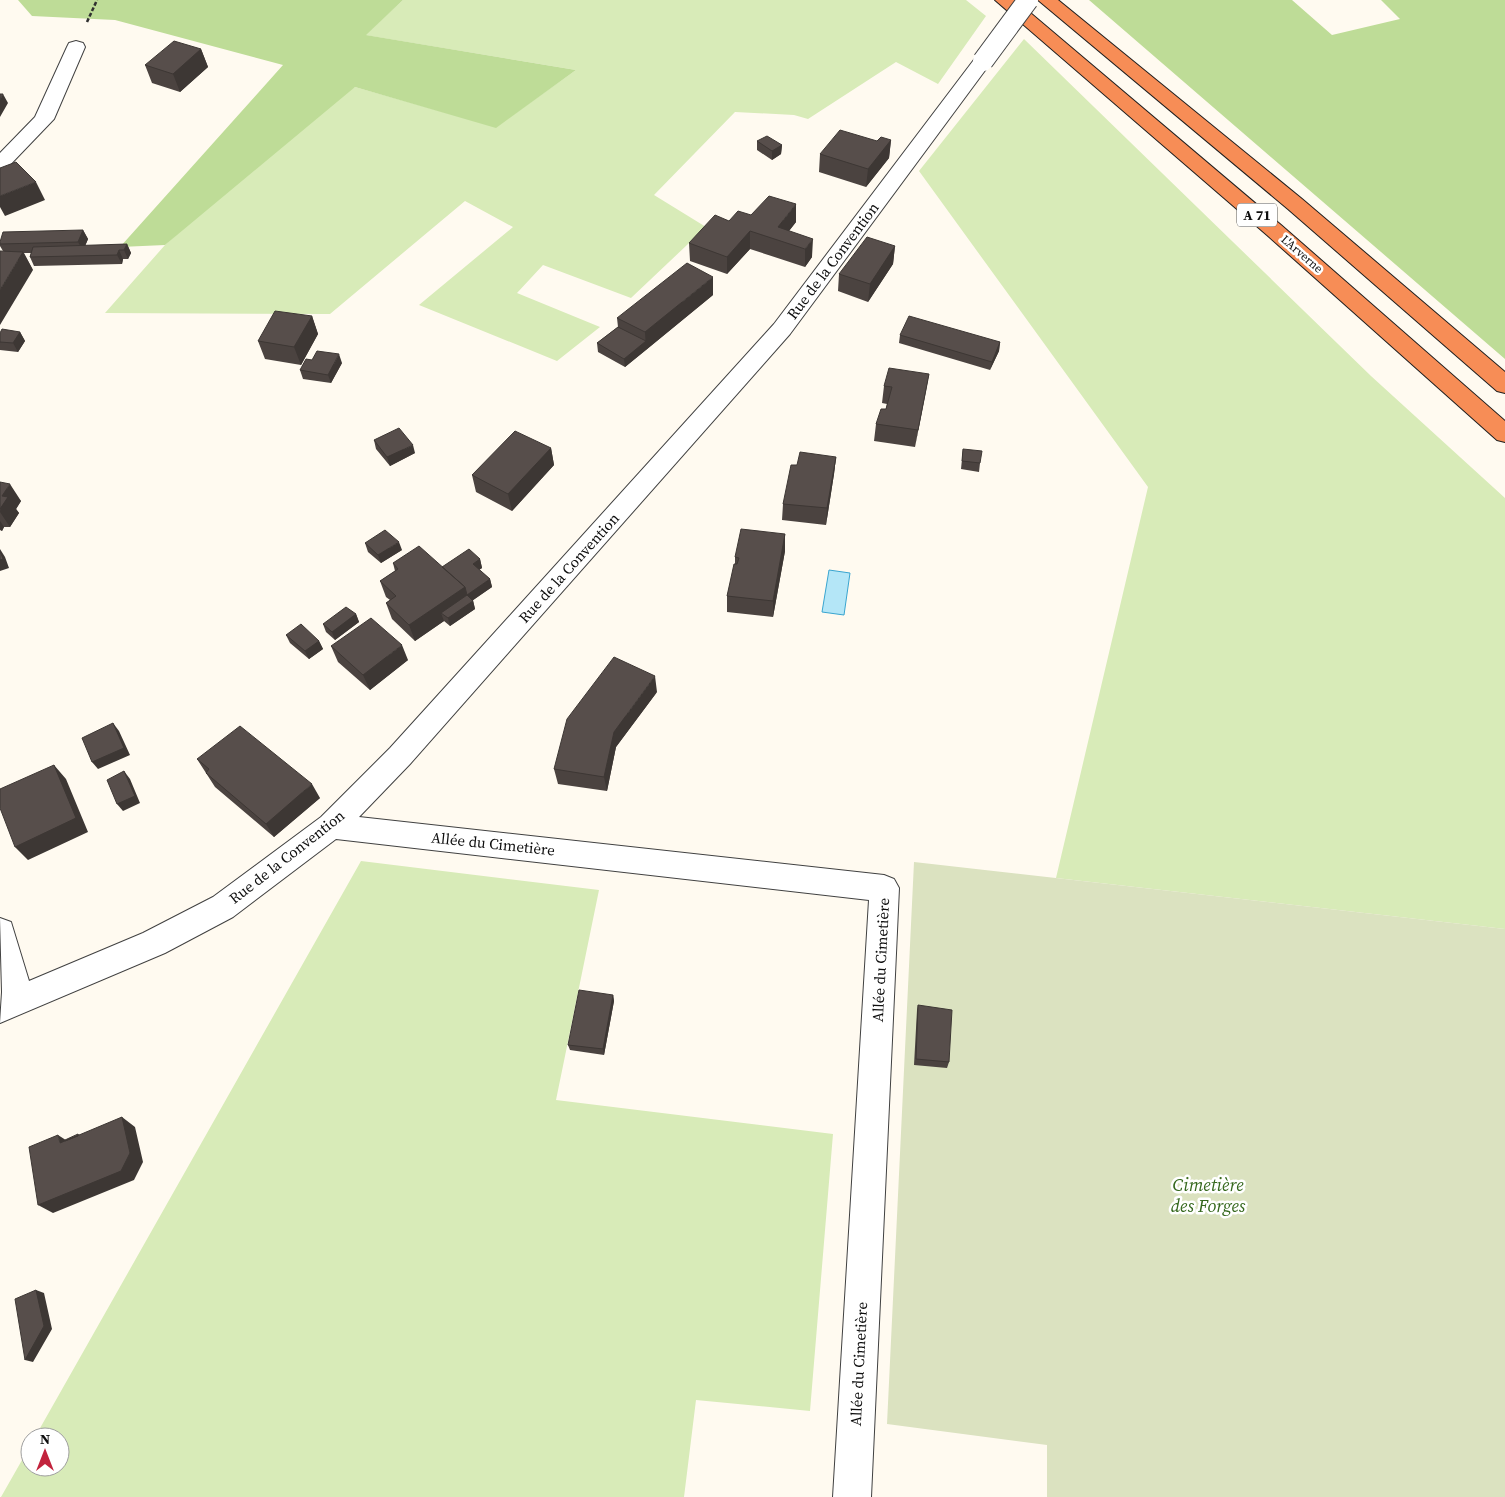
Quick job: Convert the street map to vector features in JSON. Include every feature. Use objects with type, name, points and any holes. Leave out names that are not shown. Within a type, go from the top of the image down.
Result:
[{"type":"highway","name":"L'Arverne","points":[[1004,0],[1266,223],[1505,434]]},
{"type":"highway","name":"A 71","points":[[1047,0],[1295,204],[1505,385]]},
{"type":"street","name":"Rue de la Convention","points":[[10,1003],[154,942],[223,907],[331,826],[400,756],[782,329],[1028,0]]},
{"type":"street","points":[[0,164],[44,119],[76,47]]},
{"type":"street","name":"Allée du Cimetière","points":[[331,826],[884,888],[852,1497]]},
{"type":"street","points":[[0,932],[10,1003]]},
{"type":"green space","points":[[18,0],[403,0],[366,35],[576,70],[496,128],[355,87],[165,245],[120,247],[283,65],[115,20],[32,16]]},
{"type":"green space","points":[[403,0],[966,0],[986,16],[938,84],[896,62],[808,119],[794,115],[735,112],[654,195],[706,227],[631,298],[543,265],[517,293],[600,327],[557,361],[419,305],[513,227],[465,201],[330,314],[105,313],[165,245],[322,104],[355,87],[496,127],[576,70],[365,35]]},
{"type":"green space","points":[[1089,0],[1292,0],[1332,35],[1400,19],[1381,0],[1505,0],[1505,359]]},
{"type":"green space","points":[[1024,39],[1371,376],[1505,498],[1505,929],[1056,878],[1148,487],[919,171]]},
{"type":"green space","points":[[361,861],[599,890],[556,1100],[833,1134],[810,1411],[696,1400],[684,1497],[1,1497],[20,1464],[20,1477],[70,1477],[70,1427],[41,1427]]},
{"type":"green space","name":"Cimetière des Forges","points":[[914,862],[1505,929],[1505,1497],[1047,1497],[1047,1445],[887,1424]]},
{"type":"water","points":[[829,570],[850,573],[844,615],[822,612]]},
{"type":"building","points":[[174,41],[201,49],[173,74],[145,65]]},
{"type":"building","points":[[840,130],[877,141],[881,137],[891,140],[868,169],[820,154]]},
{"type":"building","points":[[767,136],[782,145],[772,151],[757,141]]},
{"type":"building","points":[[16,162],[36,182],[0,196],[0,168]]},
{"type":"building","points":[[769,196],[796,204],[778,227],[813,239],[805,249],[750,231],[727,257],[689,243],[715,215],[729,221],[738,211],[751,215]]},
{"type":"building","points":[[83,230],[78,242],[0,244],[3,232]]},
{"type":"building","points":[[867,237],[895,246],[870,284],[839,274]]},
{"type":"building","points":[[127,244],[124,250],[119,250],[117,255],[30,257],[33,247]]},
{"type":"building","points":[[0,251],[23,252],[0,290]]},
{"type":"building","points":[[687,263],[713,277],[645,332],[617,318]]},
{"type":"building","points":[[275,311],[312,316],[294,347],[258,341]]},
{"type":"building","points":[[909,316],[1000,342],[992,362],[900,335]]},
{"type":"building","points":[[618,327],[646,341],[624,359],[597,343]]},
{"type":"building","points":[[2,329],[20,332],[13,343],[0,342]]},
{"type":"building","points":[[317,351],[339,354],[328,375],[300,370],[306,359],[312,360]]},
{"type":"building","points":[[889,368],[929,374],[918,430],[876,424],[881,409],[886,409],[892,387],[884,386]]},
{"type":"building","points":[[399,428],[413,445],[387,457],[374,440]]},
{"type":"building","points":[[515,431],[551,448],[508,494],[472,475]]},
{"type":"building","points":[[963,449],[982,451],[980,463],[962,461]]},
{"type":"building","points":[[800,452],[836,457],[827,508],[783,504],[791,465],[797,465]]},
{"type":"building","points":[[0,482],[10,484],[2,496],[8,497],[0,509]]},
{"type":"building","points":[[741,529],[785,534],[773,601],[727,596],[734,564],[737,564],[739,558],[735,557]]},
{"type":"building","points":[[385,530],[399,542],[378,555],[365,543]]},
{"type":"building","points":[[419,546],[465,587],[409,625],[386,603],[396,596],[380,581],[398,569],[393,563]]},
{"type":"building","points":[[469,549],[480,559],[473,564],[490,579],[467,595],[465,587],[442,567]]},
{"type":"building","points":[[467,595],[473,601],[448,618],[441,613]]},
{"type":"building","points":[[346,607],[356,614],[332,632],[323,624]]},
{"type":"building","points":[[371,618],[402,645],[363,675],[331,646]]},
{"type":"building","points":[[301,624],[319,641],[305,651],[286,635]]},
{"type":"building","points":[[614,657],[655,676],[614,732],[604,777],[554,769],[567,719]]},
{"type":"building","points":[[113,723],[124,748],[92,762],[82,738]]},
{"type":"building","points":[[240,726],[312,784],[266,824],[206,773],[209,769],[197,759]]},
{"type":"building","points":[[54,765],[76,818],[15,847],[0,808],[0,789]]},
{"type":"building","points":[[124,771],[135,796],[117,804],[107,780]]},
{"type":"building","points":[[579,990],[613,995],[603,1049],[568,1045]]},
{"type":"building","points":[[918,1005],[952,1010],[949,1062],[916,1059]]},
{"type":"building","points":[[122,1117],[130,1153],[121,1171],[38,1205],[29,1147],[58,1135],[60,1143]]},
{"type":"building","points":[[78,1134],[78,1136],[65,1141],[65,1140]]},
{"type":"building","points":[[36,1290],[44,1326],[25,1360],[15,1299]]}]
